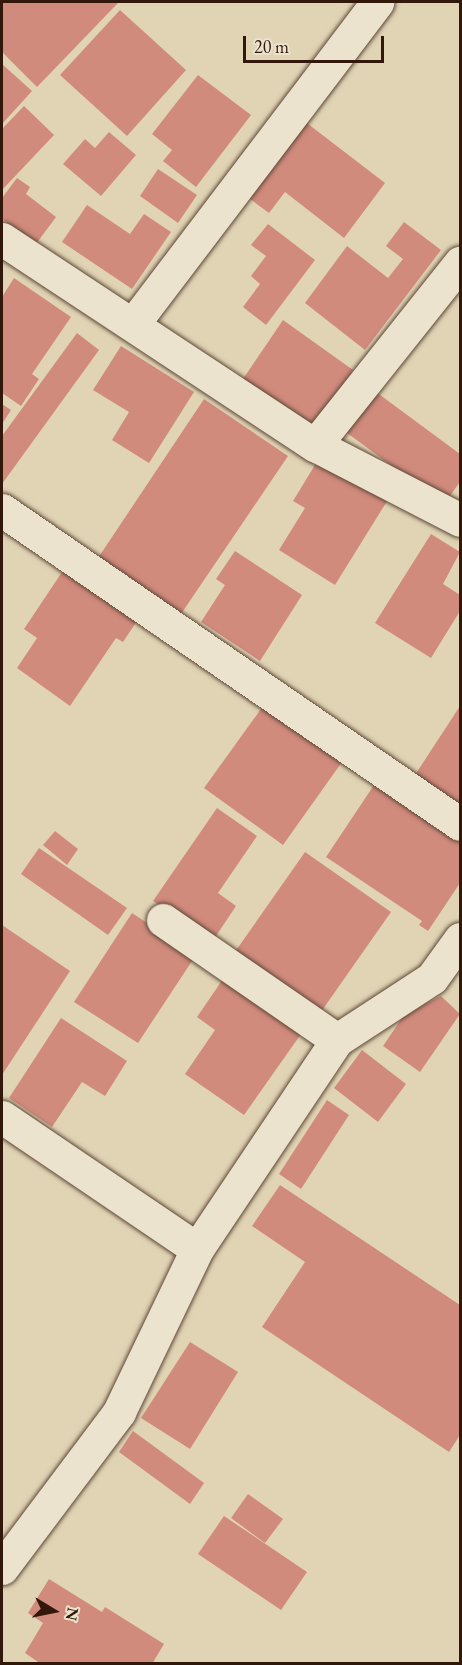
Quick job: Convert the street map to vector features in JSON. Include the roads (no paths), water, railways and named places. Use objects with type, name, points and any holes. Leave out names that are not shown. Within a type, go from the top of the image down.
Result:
[{"type":"street","points":[[133,324],[377,2]]},
{"type":"street","points":[[2,239],[315,445],[460,520]]},
{"type":"street","points":[[315,445],[460,262]]},
{"type":"street","points":[[2,510],[460,824]]},
{"type":"street","points":[[163,920],[337,1040]]},
{"type":"street","points":[[2,1568],[118,1412],[197,1249],[337,1040],[432,978],[460,939]]},
{"type":"street","points":[[2,1117],[197,1249]]}]
